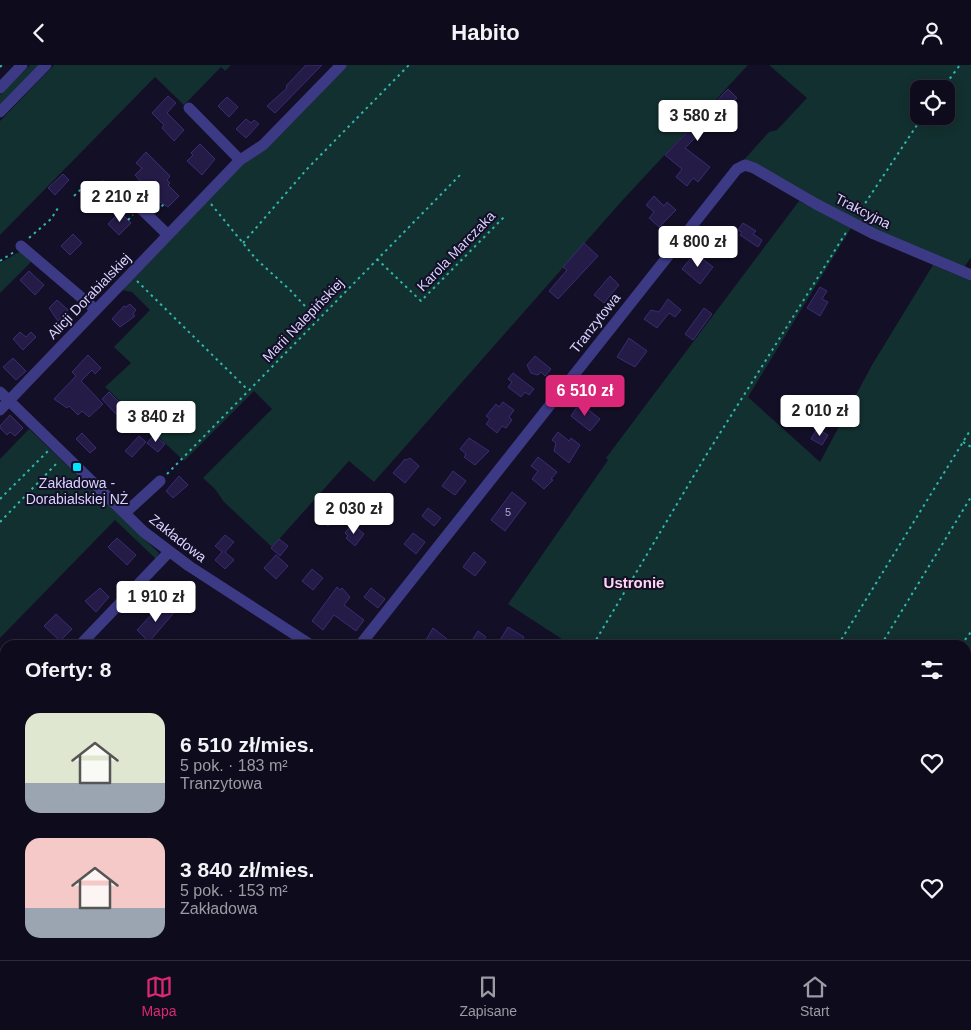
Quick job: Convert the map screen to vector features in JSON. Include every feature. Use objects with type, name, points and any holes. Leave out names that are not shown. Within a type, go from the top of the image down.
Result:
[{"type":"street","points":[[0,88],[22,65]]},
{"type":"street","points":[[0,112],[46,65]]},
{"type":"street","name":"Alicji Dorabialskiej","points":[[0,411],[240,161],[263,145],[341,65]]},
{"type":"street","points":[[189,108],[240,161]]},
{"type":"street","name":"Trakcyjna","points":[[745,165],[754,168],[852,223],[971,275]]},
{"type":"street","name":"Tranzytowa","points":[[364,640],[733,172],[745,165]]},
{"type":"street","points":[[130,197],[168,235]]},
{"type":"street","points":[[21,245],[96,310]]},
{"type":"street","name":"Zakładowa","points":[[0,392],[124,513],[169,552],[303,640]]},
{"type":"street","points":[[124,513],[163,478]]},
{"type":"street","points":[[85,640],[169,552]]},
{"type":"path","points":[[243,243],[307,169],[409,65]]},
{"type":"path","points":[[949,80],[960,65]]},
{"type":"path","points":[[596,640],[682,496],[852,223],[917,125]]},
{"type":"path","name":"Marii Nalepińskiej","points":[[163,478],[461,174]]},
{"type":"path","points":[[74,196],[87,184],[102,181],[118,188],[130,197]]},
{"type":"path","points":[[205,197],[243,243],[317,319]]},
{"type":"path","points":[[0,261],[51,219],[58,208]]},
{"type":"path","name":"Karola Marczaka","points":[[377,259],[421,301],[506,215]]},
{"type":"path","points":[[130,274],[248,391]]},
{"type":"path","points":[[842,640],[971,429]]},
{"type":"path","points":[[963,442],[971,447]]},
{"type":"path","points":[[0,499],[51,449]]},
{"type":"path","points":[[0,522],[65,455]]},
{"type":"path","points":[[885,640],[971,497]]},
{"type":"green space","points":[[30,65],[39,65],[0,105],[0,95]]},
{"type":"green space","points":[[54,65],[231,65],[225,71],[221,67],[184,105],[155,77],[0,235],[0,121]]},
{"type":"green space","points":[[346,65],[748,65],[620,203],[374,482],[349,461],[272,547],[224,502],[215,489],[203,478],[272,409],[254,391],[184,461],[105,387],[131,363],[114,347],[150,310],[132,292],[122,290],[233,172]]},
{"type":"green space","points":[[769,65],[971,65],[971,257],[964,268],[875,231],[743,161],[769,132],[777,130],[807,98]]},
{"type":"green space","points":[[799,201],[851,228],[748,397],[820,462],[872,365],[933,265],[971,281],[971,640],[563,640],[508,604],[608,460],[606,458]]},
{"type":"green space","points":[[19,252],[23,253],[31,262],[0,293],[0,263]]},
{"type":"green space","points":[[29,429],[159,553],[156,559],[115,520],[0,638],[0,459]]},
{"type":"building","points":[[306,65],[322,65],[275,113],[267,106],[287,88],[286,86]]},
{"type":"building","points":[[728,89],[737,98],[705,132],[701,132],[685,148],[710,167],[698,182],[693,178],[687,186],[676,177],[682,169],[665,155]]},
{"type":"building","points":[[168,96],[176,103],[167,113],[184,130],[174,141],[162,128],[164,125],[152,113]]},
{"type":"building","points":[[227,97],[238,107],[229,117],[218,106]]},
{"type":"building","points":[[246,119],[251,123],[254,120],[259,124],[246,138],[236,129]]},
{"type":"building","points":[[200,144],[215,159],[202,175],[187,161],[193,155],[191,153]]},
{"type":"building","points":[[146,152],[170,176],[167,180],[170,183],[168,185],[179,196],[168,207],[154,198],[135,175],[142,168],[136,163]]},
{"type":"building","points":[[63,174],[69,180],[55,195],[48,188]]},
{"type":"building","points":[[654,196],[664,206],[667,202],[676,210],[659,227],[649,218],[654,212],[646,205]]},
{"type":"building","points":[[120,212],[131,223],[119,235],[108,224]]},
{"type":"building","points":[[743,223],[756,231],[753,234],[762,240],[758,247],[740,235],[742,232],[738,230]]},
{"type":"building","points":[[73,234],[82,243],[70,255],[61,246]]},
{"type":"building","points":[[584,243],[598,256],[558,299],[549,291],[567,270],[563,267]]},
{"type":"building","points":[[695,253],[713,267],[700,284],[682,269]]},
{"type":"building","points":[[29,271],[44,285],[35,295],[20,280]]},
{"type":"building","points":[[610,276],[619,285],[604,303],[594,295]]},
{"type":"building","points":[[820,287],[827,291],[822,299],[828,302],[820,316],[807,308]]},
{"type":"building","points":[[668,299],[681,310],[675,317],[669,313],[657,328],[644,319],[651,310],[659,312]]},
{"type":"building","points":[[57,300],[68,310],[58,321],[49,308]]},
{"type":"building","points":[[130,304],[136,310],[133,314],[135,316],[120,327],[112,319],[124,306],[126,307]]},
{"type":"building","points":[[704,308],[712,314],[693,340],[685,334]]},
{"type":"building","points":[[20,332],[26,337],[31,332],[36,337],[23,350],[13,339]]},
{"type":"building","points":[[629,338],[647,351],[635,367],[617,357]]},
{"type":"building","points":[[88,355],[101,368],[95,374],[92,370],[81,381],[103,404],[89,417],[82,411],[78,415],[69,406],[67,408],[54,399],[76,376],[72,372]]},
{"type":"building","points":[[535,356],[551,369],[545,376],[541,372],[538,375],[531,373],[527,365]]},
{"type":"building","points":[[13,358],[26,371],[16,380],[3,367]]},
{"type":"building","points":[[513,373],[534,389],[529,395],[525,392],[521,397],[508,387],[512,382],[508,379]]},
{"type":"building","points":[[611,377],[621,385],[616,392],[620,395],[615,402],[611,399],[605,405],[595,398]]},
{"type":"building","points":[[109,392],[123,406],[116,414],[102,399]]},
{"type":"building","points":[[503,402],[514,410],[509,417],[512,420],[506,428],[502,426],[497,433],[486,424],[490,419],[486,416],[496,404],[499,407]]},
{"type":"building","points":[[580,403],[600,419],[590,431],[571,416]]},
{"type":"building","points":[[10,415],[23,428],[15,436],[10,432],[7,435],[0,428]]},
{"type":"building","points":[[817,429],[828,435],[822,445],[811,439]]},
{"type":"building","points":[[558,432],[569,441],[571,438],[580,445],[569,463],[554,451],[556,443],[552,440]]},
{"type":"building","points":[[82,433],[96,448],[90,453],[76,439]]},
{"type":"building","points":[[154,435],[165,444],[158,452],[147,443]]},
{"type":"building","points":[[139,436],[146,442],[132,457],[125,451]]},
{"type":"building","points":[[469,438],[489,451],[475,465],[464,457],[466,454],[460,449]]},
{"type":"building","points":[[538,457],[557,472],[551,479],[553,480],[544,489],[532,479],[538,471],[531,466]]},
{"type":"building","points":[[410,458],[419,466],[405,483],[393,473],[405,459]]},
{"type":"building","points":[[453,471],[466,481],[455,495],[442,486]]},
{"type":"building","points":[[179,476],[188,485],[173,498],[166,491]]},
{"type":"building","points":[[512,492],[526,503],[505,531],[491,520]]},
{"type":"building","points":[[333,495],[346,505],[328,526],[316,515]]},
{"type":"building","points":[[428,508],[441,518],[434,526],[422,516]]},
{"type":"building","points":[[352,524],[364,534],[355,546],[346,538],[348,536],[345,533]]},
{"type":"building","points":[[413,533],[425,542],[416,554],[404,544]]},
{"type":"building","points":[[225,535],[234,542],[225,552],[234,560],[225,569],[215,560],[222,552],[215,546]]},
{"type":"building","points":[[117,538],[136,555],[127,565],[108,547]]},
{"type":"building","points":[[279,539],[288,546],[280,556],[271,548]]},
{"type":"building","points":[[474,552],[486,562],[475,576],[463,567]]},
{"type":"building","points":[[276,555],[288,566],[276,579],[264,568]]},
{"type":"building","points":[[312,569],[323,578],[313,590],[302,581]]},
{"type":"building","points":[[337,587],[340,590],[342,588],[350,597],[344,605],[364,620],[356,631],[334,615],[323,630],[312,621]]},
{"type":"building","points":[[100,588],[109,597],[96,612],[85,601]]},
{"type":"building","points":[[371,588],[385,599],[378,608],[364,597]]},
{"type":"building","points":[[171,603],[177,609],[151,640],[147,640],[137,630],[153,613],[157,617]]},
{"type":"building","points":[[56,614],[72,629],[59,640],[44,626]]},
{"type":"building","points":[[508,627],[524,637],[522,640],[500,640]]},
{"type":"building","points":[[433,628],[447,639],[446,640],[426,640]]},
{"type":"building","points":[[478,631],[486,637],[484,640],[472,640]]},
{"type":"place","name":"Zakładowa - Dorabialskiej NŻ","points":[[77,467]]},
{"type":"district","name":"Ustronie","points":[[634,583]]}]
